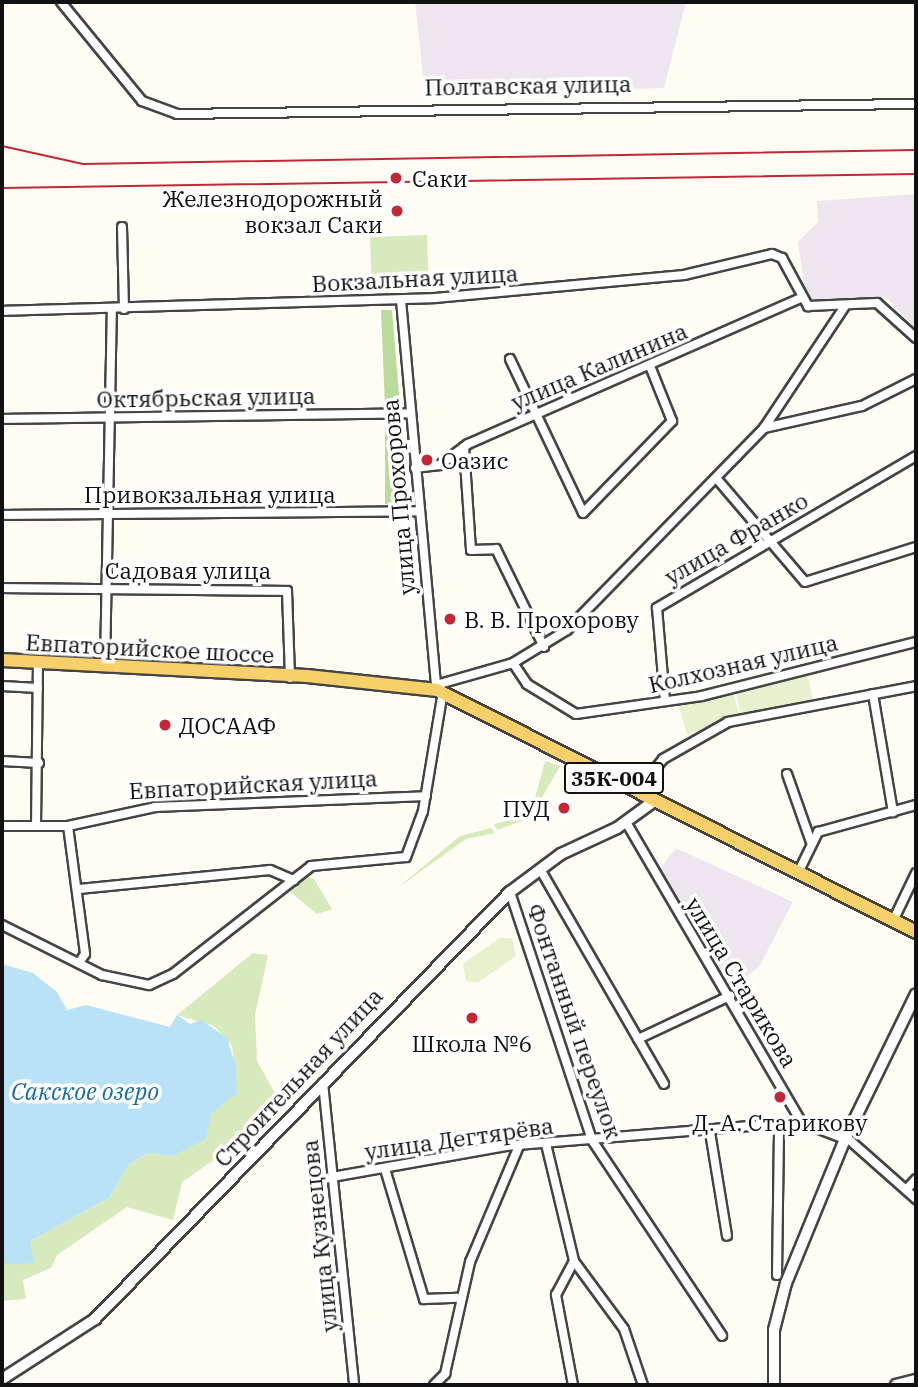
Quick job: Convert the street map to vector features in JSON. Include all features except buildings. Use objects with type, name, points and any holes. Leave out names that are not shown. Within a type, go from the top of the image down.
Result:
[{"type":"main road","name":"Евпаторийское шоссе","points":[[2,660],[293,678],[442,692],[916,932]]},
{"type":"main road","name":"Евпаторийское шоссе","points":[[635,792],[650,804],[916,940]]},
{"type":"street","name":"Полтавская улица","points":[[61,2],[142,101],[177,114],[448,105],[916,104]]},
{"type":"street","points":[[122,227],[124,309]]},
{"type":"street","name":"Вокзальная улица","points":[[2,311],[401,300],[684,275],[772,254],[782,258],[799,299]]},
{"type":"street","points":[[799,299],[808,306],[886,306],[916,338]]},
{"type":"street","name":"улица Калинина","points":[[415,468],[440,465],[464,447],[799,299]]},
{"type":"street","name":"улица Прохорова","points":[[401,300],[419,511],[442,692]]},
{"type":"street","points":[[2,925],[79,963],[149,985],[173,974],[294,880],[321,863],[406,857],[426,796],[442,692],[459,676],[513,663],[544,647],[718,479],[764,428],[845,306]]},
{"type":"street","points":[[105,667],[112,309]]},
{"type":"street","points":[[510,359],[583,513],[672,421],[650,366]]},
{"type":"street","points":[[764,428],[791,418],[862,406],[916,379]]},
{"type":"street","points":[[778,404],[791,418]]},
{"type":"street","name":"Октябрьская улица","points":[[2,419],[411,413]]},
{"type":"street","points":[[464,447],[471,550],[496,549],[544,647]]},
{"type":"street","name":"улица Франко","points":[[668,701],[657,608],[916,456]]},
{"type":"street","points":[[718,479],[805,582],[916,547]]},
{"type":"street","name":"Привокзальная улица","points":[[2,515],[419,511]]},
{"type":"street","name":"Садовая улица","points":[[2,588],[287,592],[293,678]]},
{"type":"street","name":"Колхозная улица","points":[[513,663],[527,684],[576,714],[668,701],[916,642]]},
{"type":"street","points":[[36,826],[39,763],[38,663]]},
{"type":"street","points":[[442,692],[459,676]]},
{"type":"street","points":[[2,686],[38,688]]},
{"type":"street","points":[[629,819],[635,792],[663,759],[728,722],[916,686]]},
{"type":"street","points":[[873,694],[893,812]]},
{"type":"street","points":[[2,761],[39,763]]},
{"type":"street","points":[[787,774],[811,842]]},
{"type":"street","name":"Евпаторийская улица","points":[[2,826],[68,826],[155,807],[426,796]]},
{"type":"street","name":"Строительная улица","points":[[2,1379],[95,1319],[510,892],[540,869],[629,819],[650,804]]},
{"type":"street","points":[[798,873],[818,832],[916,806]]},
{"type":"street","name":"улица Старикова","points":[[629,819],[801,1122]]},
{"type":"street","points":[[68,826],[79,889],[85,954],[79,963]]},
{"type":"street","points":[[540,869],[664,1084]]},
{"type":"street","points":[[79,889],[270,870],[294,880]]},
{"type":"street","points":[[894,921],[916,873]]},
{"type":"street","name":"Фонтанный переулок","points":[[510,892],[593,1140],[722,1336]]},
{"type":"street","points":[[774,1385],[780,1300],[845,1138],[916,994]]},
{"type":"street","points":[[638,1039],[730,996]]},
{"type":"street","name":"улица Кузнецова","points":[[323,1083],[354,1385]]},
{"type":"street","points":[[801,1122],[845,1138],[916,1199]]},
{"type":"street","name":"улица Дегтярёва","points":[[332,1177],[519,1146],[710,1132],[801,1122]]},
{"type":"street","points":[[777,1275],[779,1126]]},
{"type":"street","points":[[710,1132],[727,1236]]},
{"type":"street","points":[[546,1144],[574,1261],[624,1329],[643,1385]]},
{"type":"street","points":[[434,1385],[445,1374],[458,1298],[519,1146]]},
{"type":"street","points":[[385,1168],[424,1299],[458,1298]]},
{"type":"street","points":[[907,1189],[916,1179]]},
{"type":"street","points":[[573,1385],[556,1295],[574,1261]]},
{"type":"street","points":[[896,1385],[916,1380]]},
{"type":"shaded area","points":[[415,2],[686,2],[664,88],[425,93]]},
{"type":"shaded area","points":[[916,194],[916,329],[886,297],[822,303],[806,297],[798,242],[818,222],[817,201]]},
{"type":"shaded area","points":[[676,848],[793,902],[759,967],[731,988],[658,871]]},
{"type":"green space","points":[[427,235],[429,290],[372,292],[370,237]]},
{"type":"green space","points":[[381,310],[392,310],[400,406],[385,406]]},
{"type":"green space","points":[[385,417],[399,417],[399,504],[385,504]]},
{"type":"green space","points":[[808,676],[813,699],[741,715],[736,691]]},
{"type":"green space","points":[[733,692],[739,714],[687,735],[678,703]]},
{"type":"green space","points":[[545,761],[560,766],[536,808],[528,819],[497,830],[494,824],[525,816],[533,805]]},
{"type":"green space","points":[[491,828],[495,833],[466,839],[396,889],[460,836]]},
{"type":"green space","points":[[306,876],[314,879],[332,909],[317,914],[290,892]]},
{"type":"green space","points":[[499,938],[512,938],[516,956],[477,983],[466,981],[463,964]]},
{"type":"green space","points":[[253,953],[268,955],[255,1015],[257,1061],[281,1104],[266,1124],[182,1182],[173,1220],[127,1207],[57,1255],[51,1268],[23,1280],[26,1299],[2,1301],[2,1263],[33,1263],[30,1241],[109,1198],[129,1164],[148,1153],[173,1156],[205,1139],[211,1114],[237,1092],[232,1046],[214,1026],[177,1015]]},
{"type":"water","name":"Сакское озеро","points":[[2,964],[33,973],[57,992],[67,1010],[86,1005],[170,1027],[177,1015],[190,1024],[201,1020],[227,1038],[236,1067],[237,1093],[211,1114],[206,1139],[173,1156],[148,1153],[129,1164],[109,1198],[30,1241],[34,1263],[2,1263]]},
{"type":"railway","points":[[2,146],[83,164],[916,150]]},
{"type":"railway","points":[[2,188],[916,174]]},
{"type":"place","name":"Саки","points":[[396,178]]},
{"type":"place","name":"Железнодорожный вокзал Саки","points":[[397,211]]},
{"type":"place","name":"Оазис","points":[[427,460]]},
{"type":"place","name":"В. В. Прохорову","points":[[450,619]]},
{"type":"place","name":"ДОСААФ","points":[[165,725]]},
{"type":"place","name":"ПУД","points":[[564,808]]},
{"type":"place","name":"Школа №6","points":[[472,1018]]},
{"type":"place","name":"Д. А. Старикову","points":[[780,1097]]}]
